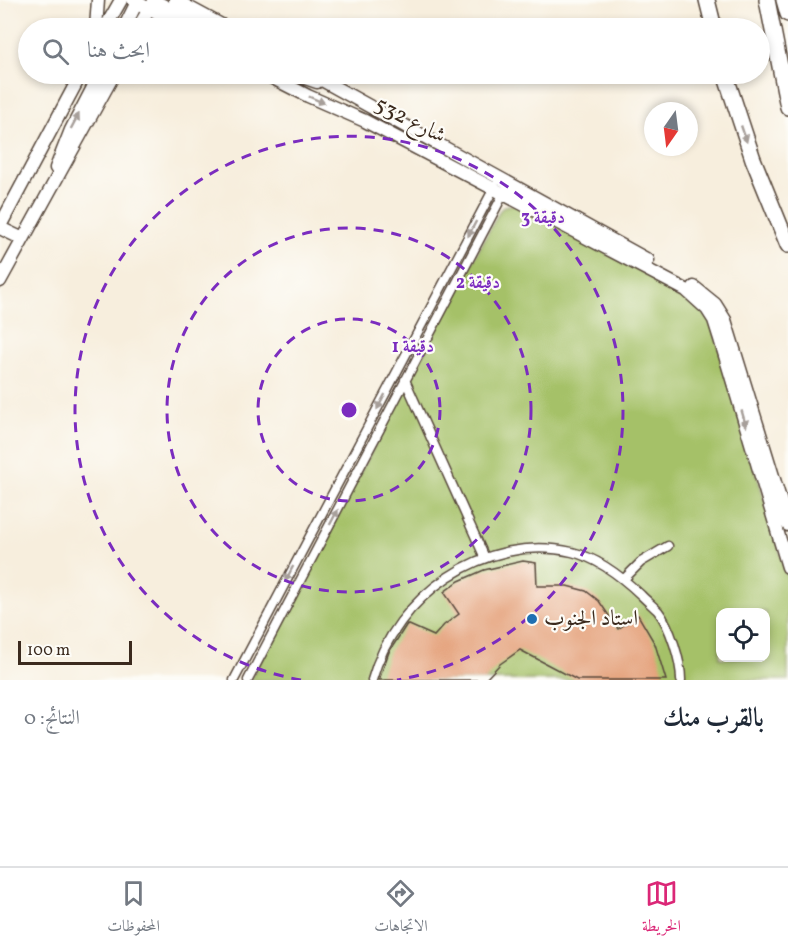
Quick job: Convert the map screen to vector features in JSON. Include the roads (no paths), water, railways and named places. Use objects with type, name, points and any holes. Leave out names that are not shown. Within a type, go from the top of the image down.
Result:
[{"type":"highway","points":[[708,0],[712,18]]},
{"type":"highway","points":[[767,0],[788,107]]},
{"type":"highway","points":[[784,0],[788,14]]},
{"type":"highway","points":[[728,84],[753,159],[788,245]]},
{"type":"street","points":[[97,18],[98,0]]},
{"type":"street","points":[[111,18],[121,0]]},
{"type":"street","points":[[175,0],[208,18]]},
{"type":"street","points":[[196,0],[207,12],[218,18]]},
{"type":"street","points":[[132,18],[145,2]]},
{"type":"street","points":[[141,18],[145,2]]},
{"type":"street","points":[[145,2],[168,18]]},
{"type":"street","points":[[145,2],[183,18]]},
{"type":"street","points":[[2,223],[14,186],[69,84]]},
{"type":"street","points":[[2,223],[76,84]]},
{"type":"street","points":[[47,195],[63,147],[95,84]]},
{"type":"street","points":[[0,281],[108,84]]},
{"type":"street","points":[[54,182],[73,165],[116,84]]},
{"type":"street","name":"شارع 532","points":[[285,84],[501,186]]},
{"type":"street","points":[[323,84],[343,91]]},
{"type":"street","name":"شارع 532","points":[[329,84],[370,106],[501,186]]},
{"type":"street","points":[[340,84],[356,92],[370,106]]},
{"type":"street","points":[[248,680],[405,380],[501,186]]},
{"type":"street","points":[[501,186],[685,281],[708,296],[715,304],[725,320],[788,525]]},
{"type":"street","points":[[501,186],[686,290],[707,309],[714,320],[720,339],[788,567]]},
{"type":"street","points":[[234,680],[501,186]]},
{"type":"street","points":[[2,223],[23,240]]},
{"type":"street","points":[[405,380],[485,558]]},
{"type":"street","points":[[624,579],[641,562],[668,546]]},
{"type":"street","points":[[372,680],[386,646],[411,608],[451,573],[485,558],[546,548],[575,553],[606,567],[624,579],[659,612],[673,641],[681,680]]},
{"type":"place","name":"استاد الجنوب","points":[[532,619]]}]
